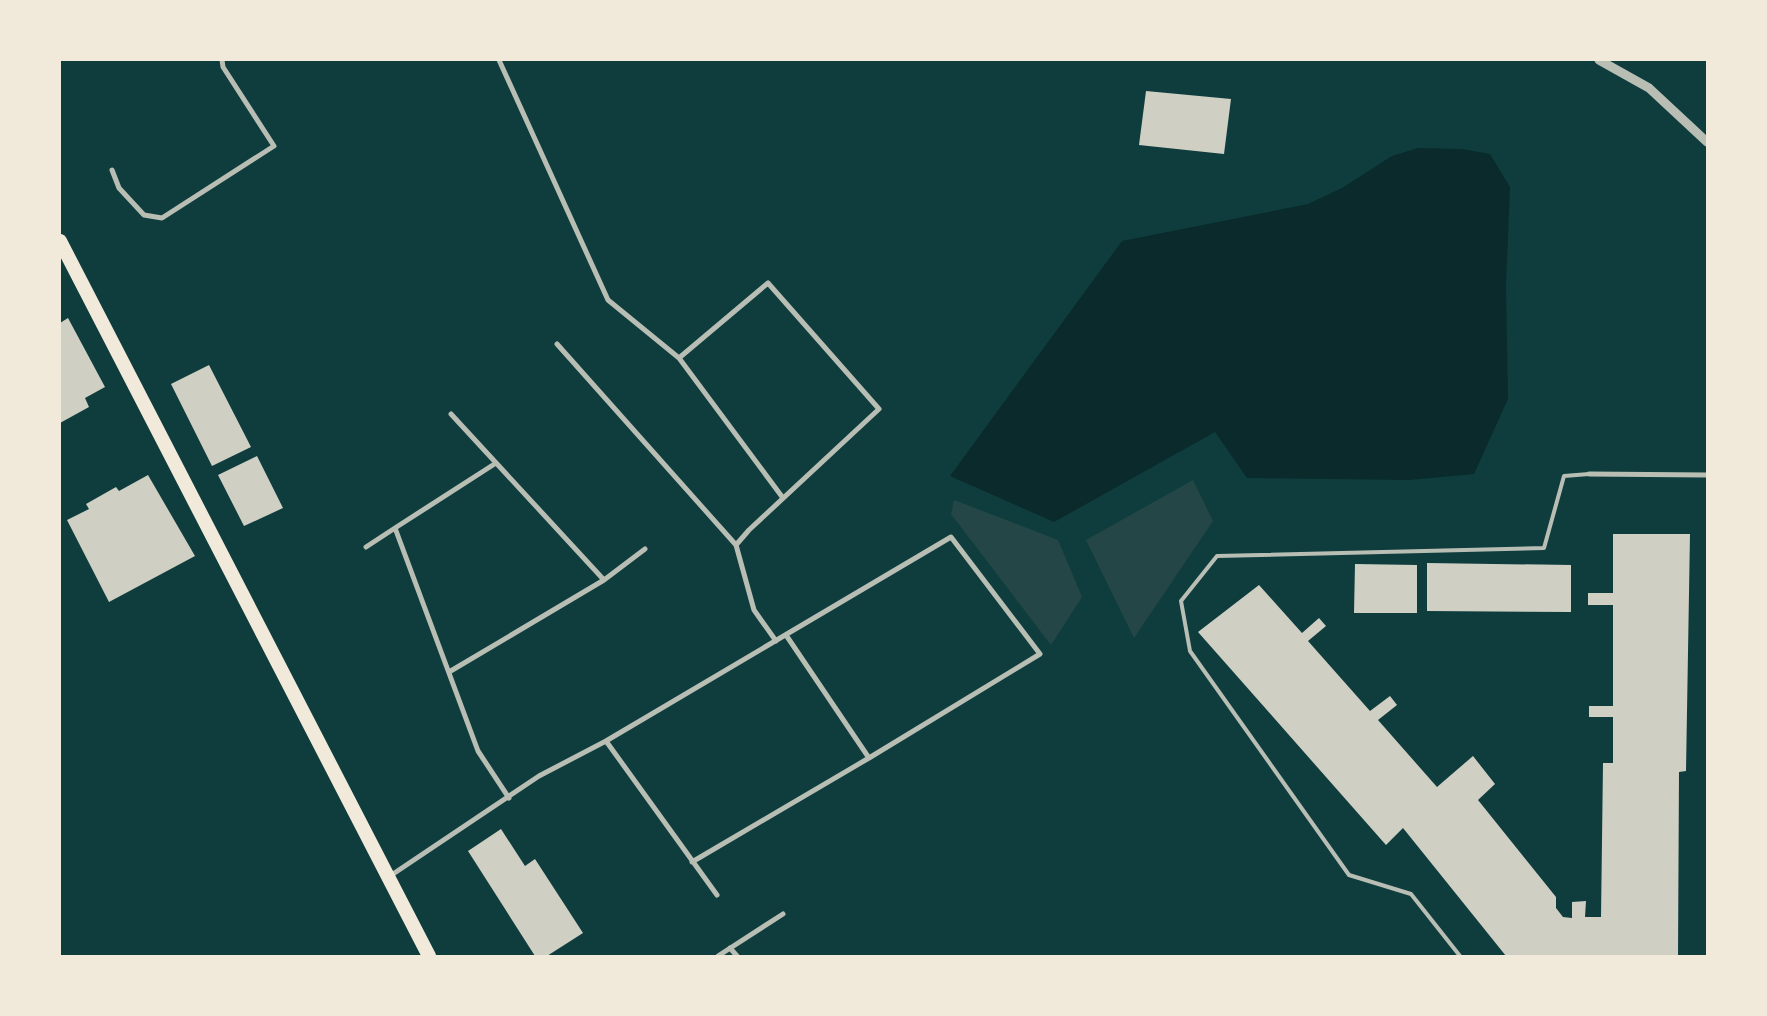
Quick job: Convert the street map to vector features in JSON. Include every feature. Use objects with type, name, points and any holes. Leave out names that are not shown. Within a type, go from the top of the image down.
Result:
[{"type":"highway","points":[[60,241],[387,878],[429,956]]},
{"type":"street","points":[[112,170],[119,188],[144,215],[162,218],[274,146],[224,67],[222,60]]},
{"type":"street","points":[[499,60],[608,300],[679,358],[783,498]]},
{"type":"street","points":[[1599,60],[1649,88],[1707,142]]},
{"type":"street","points":[[679,358],[768,283],[879,410],[749,530],[736,545]]},
{"type":"street","points":[[557,344],[736,545],[754,610],[776,640]]},
{"type":"street","points":[[451,414],[604,580]]},
{"type":"street","points":[[366,547],[496,463]]},
{"type":"street","points":[[1589,474],[1707,475]]},
{"type":"street","points":[[395,528],[478,752],[509,798]]},
{"type":"street","points":[[387,878],[540,776],[606,741],[950,537],[1040,654],[869,758],[692,862]]},
{"type":"street","points":[[449,672],[604,580],[645,549]]},
{"type":"street","points":[[786,635],[869,758]]},
{"type":"street","points":[[606,741],[717,895]]},
{"type":"street","points":[[718,956],[783,914]]},
{"type":"street","points":[[730,948],[737,956]]},
{"type":"lane","points":[[1460,956],[1411,894],[1349,875],[1190,651],[1181,601],[1217,556],[1544,548],[1564,476],[1589,474]]},
{"type":"shaded area","points":[[1418,148],[1462,149],[1490,154],[1510,187],[1506,285],[1508,399],[1474,474],[1409,480],[1247,478],[1215,432],[1054,522],[950,476],[1122,241],[1308,204],[1342,188],[1392,156]]},
{"type":"shaded area","points":[[1193,480],[1213,521],[1134,638],[1086,540]]},
{"type":"shaded area","points":[[954,500],[1058,540],[1082,597],[1051,645],[951,514]]},
{"type":"building","points":[[1146,91],[1231,99],[1224,154],[1139,145]]},
{"type":"building","points":[[68,318],[105,387],[85,398],[89,407],[60,423],[60,323]]},
{"type":"building","points":[[209,365],[251,447],[212,466],[171,384]]},
{"type":"building","points":[[257,456],[283,508],[244,526],[218,475]]},
{"type":"building","points":[[148,475],[195,556],[109,602],[67,520],[89,509],[86,504],[116,487],[119,491]]},
{"type":"building","points":[[1613,534],[1690,534],[1686,771],[1679,772],[1678,956],[1506,956],[1403,828],[1386,845],[1198,632],[1259,585],[1302,633],[1319,618],[1326,626],[1308,641],[1370,711],[1390,696],[1397,705],[1378,720],[1437,787],[1473,756],[1495,784],[1478,800],[1556,897],[1556,908],[1563,917],[1572,918],[1572,902],[1586,901],[1585,917],[1601,917],[1603,763],[1613,763],[1613,717],[1589,717],[1589,706],[1613,706],[1613,605],[1588,605],[1588,593],[1613,593]]},
{"type":"building","points":[[1427,563],[1571,565],[1571,612],[1427,611]]},
{"type":"building","points":[[1355,564],[1417,565],[1417,613],[1354,613]]},
{"type":"building","points":[[501,829],[525,866],[535,859],[583,933],[547,956],[535,956],[468,851]]}]
